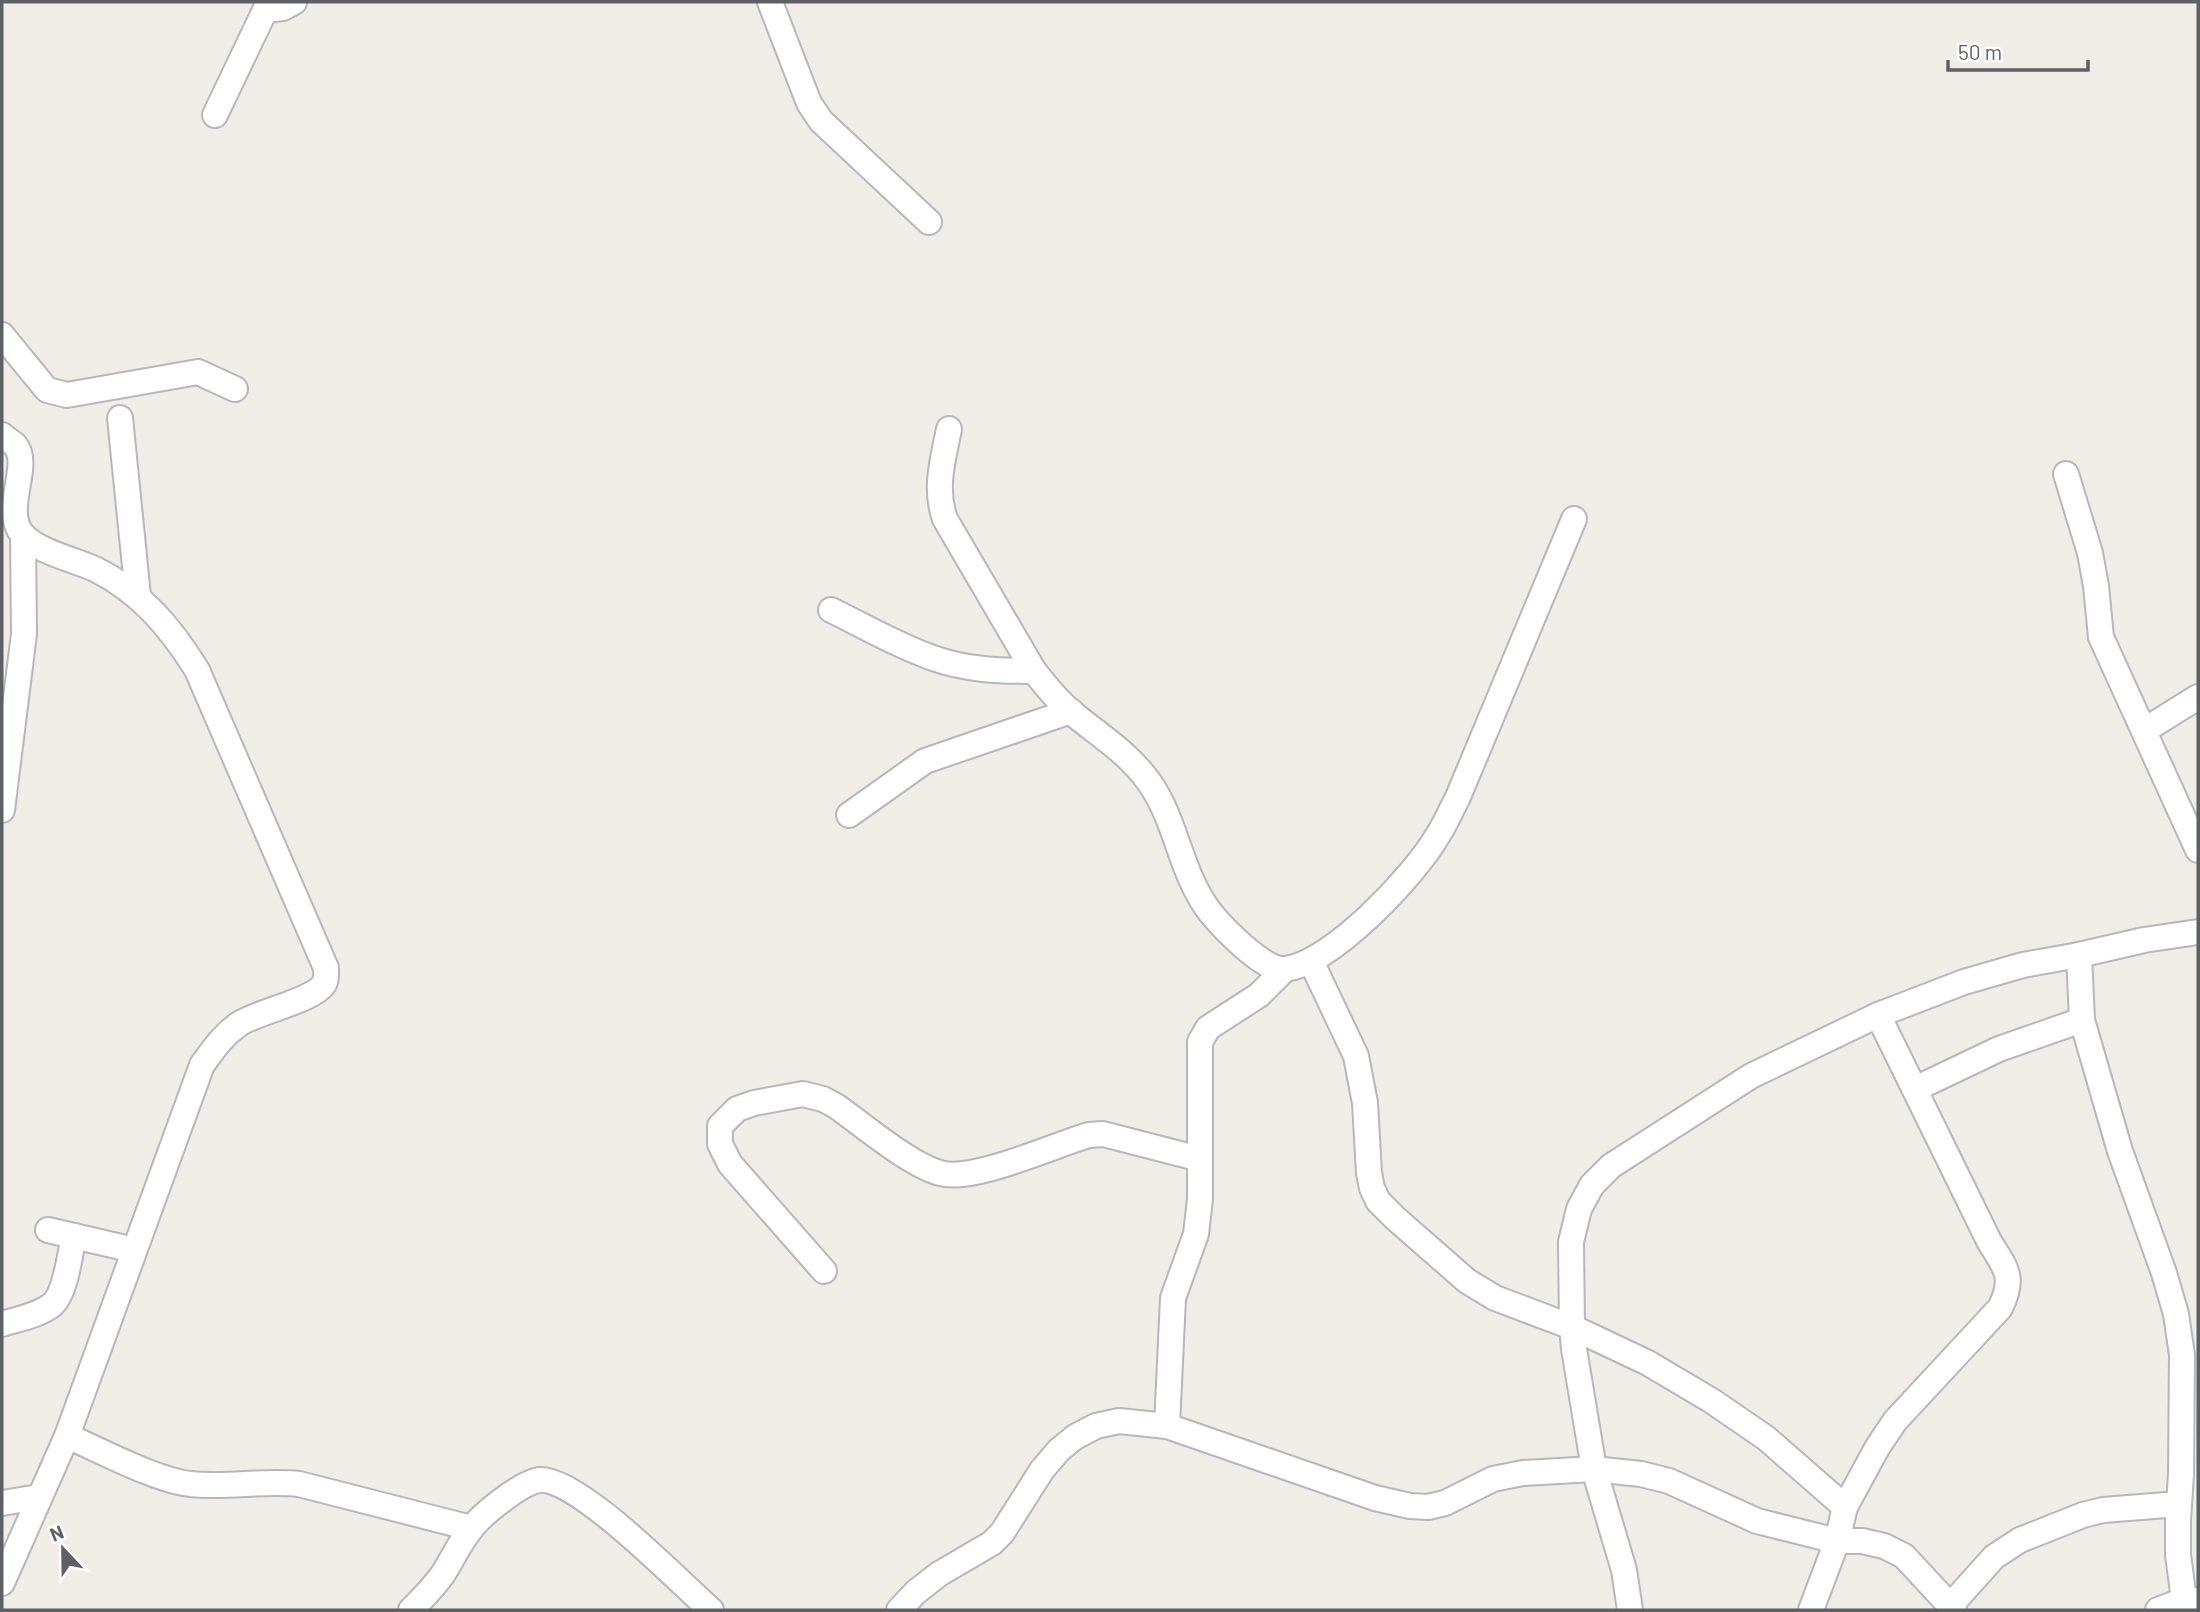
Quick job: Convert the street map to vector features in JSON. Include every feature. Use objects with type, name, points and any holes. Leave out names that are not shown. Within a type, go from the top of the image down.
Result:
[{"type":"street","points":[[215,116],[267,6],[283,8],[294,2]]},
{"type":"street","points":[[770,2],[809,103],[821,121],[929,222]]},
{"type":"street","points":[[2,335],[47,390],[67,395],[198,372],[235,389]]},
{"type":"street","points":[[120,418],[138,596]]},
{"type":"street","points":[[949,429],[939,484],[939,501],[945,519],[1034,671],[1051,693],[1115,745],[1152,785],[1168,815],[1198,894],[1211,913],[1258,957],[1275,968],[1284,969],[1311,961],[1347,935],[1379,907],[1409,875],[1438,837],[1458,797],[1574,519]]},
{"type":"street","points":[[2,435],[16,446],[20,461],[8,498],[23,535],[24,634],[2,810]]},
{"type":"street","points":[[2066,474],[2090,553],[2101,637],[2198,850]]},
{"type":"street","points":[[2,1583],[67,1436],[202,1065],[218,1042],[239,1024],[308,995],[323,986],[326,978],[326,968],[198,670],[178,639],[138,596],[95,569],[37,544],[23,535]]},
{"type":"street","points":[[831,610],[933,658],[993,671],[1034,671]]},
{"type":"street","points":[[2144,730],[2198,696]]},
{"type":"street","points":[[849,815],[925,761],[1071,711]]},
{"type":"street","points":[[1630,1610],[1624,1570],[1594,1469],[1574,1349],[1571,1242],[1579,1209],[1592,1185],[1611,1166],[1751,1076],[1878,1016],[1964,982],[2023,965],[2144,940],[2198,932]]},
{"type":"street","points":[[2079,955],[2082,1020],[2120,1151],[2164,1273],[2190,1363],[2179,1504],[2178,1555],[2191,1600],[2158,1610]]},
{"type":"street","points":[[1311,961],[1356,1056],[1366,1103],[1369,1173],[1378,1201],[1467,1281],[1495,1298],[1573,1328],[1648,1363],[1734,1415],[1766,1438],[1845,1507]]},
{"type":"street","points":[[1167,1426],[1173,1298],[1196,1234],[1200,1199],[1200,1042],[1208,1028],[1259,995],[1284,969]]},
{"type":"street","points":[[1811,1610],[1837,1541],[1845,1507],[1895,1421],[2000,1308],[2008,1291],[2007,1273],[1878,1016]]},
{"type":"street","points":[[1915,1089],[1999,1049],[2082,1020]]},
{"type":"street","points":[[824,1271],[730,1164],[720,1144],[720,1126],[737,1109],[754,1102],[803,1094],[823,1099],[921,1166],[942,1174],[962,1175],[982,1171],[1089,1135],[1103,1134],[1200,1159]]},
{"type":"street","points":[[48,1230],[134,1250]]},
{"type":"street","points":[[2,1324],[42,1311],[55,1302],[61,1290],[74,1236]]},
{"type":"street","points":[[899,1610],[916,1591],[939,1574],[992,1543],[1042,1470],[1059,1450],[1075,1437],[1096,1426],[1119,1421],[1167,1426],[1375,1498],[1410,1506],[1428,1507],[1445,1503],[1493,1479],[1507,1476],[1594,1469],[1616,1470],[1670,1481],[1757,1521],[1837,1541],[1862,1541],[1884,1546],[1904,1556],[1952,1608],[1994,1557],[2020,1539],[2103,1510],[2179,1504]]},
{"type":"street","points":[[67,1436],[161,1476],[190,1484],[275,1481],[471,1528]]},
{"type":"street","points":[[411,1610],[441,1577],[471,1528],[509,1495],[526,1484],[542,1480],[561,1485],[596,1506],[711,1610]]},
{"type":"street","points":[[2,1503],[39,1497]]}]
